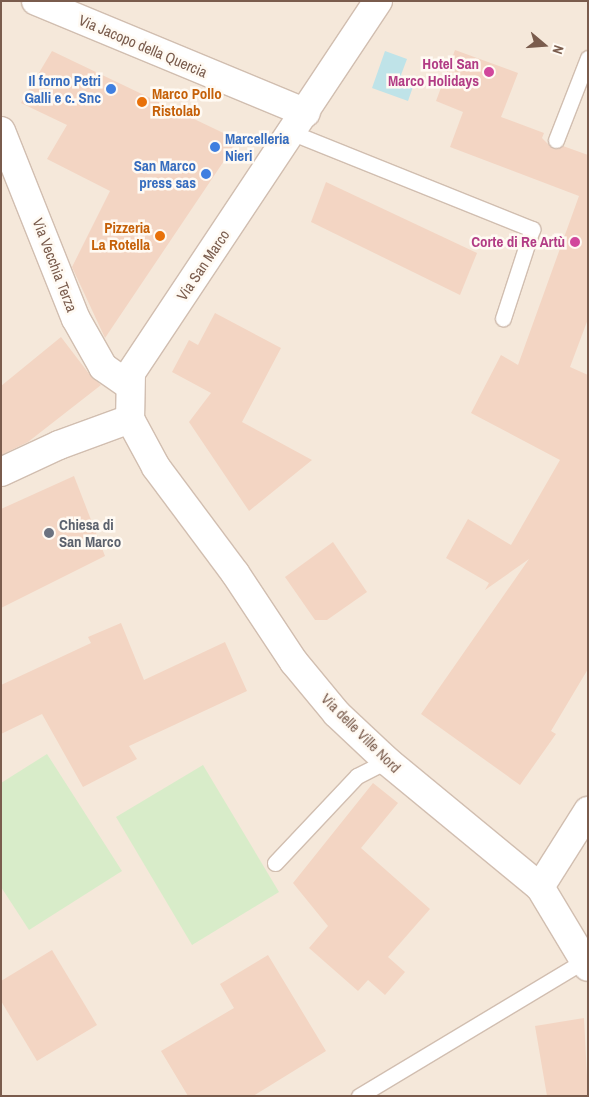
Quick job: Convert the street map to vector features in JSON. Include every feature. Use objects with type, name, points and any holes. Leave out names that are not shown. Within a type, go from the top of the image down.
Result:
[{"type":"street","name":"Via Jacopo della Quercia","points":[[36,1],[299,123]]},
{"type":"street","name":"Via San Marco","points":[[130,419],[129,385],[131,373],[299,123],[378,1]]},
{"type":"street","name":"Via Vecchia Terza","points":[[1,131],[76,319],[103,368],[129,385]]},
{"type":"street","points":[[1,472],[59,445],[130,419]]},
{"type":"street","name":"Via delle Ville Nord","points":[[130,419],[156,467],[235,573],[294,662],[337,714],[387,761],[540,887],[582,949]]},
{"type":"street","points":[[540,887],[588,811]]},
{"type":"lane","points":[[556,140],[588,58]]},
{"type":"lane","points":[[299,123],[532,229],[503,318]]},
{"type":"lane","points":[[275,863],[357,776],[387,761]]},
{"type":"lane","points":[[359,1096],[582,949]]},
{"type":"shaded area","points":[[1,1],[588,1],[588,1096],[1,1096]]},
{"type":"green space","points":[[47,754],[122,871],[29,930],[1,887],[1,783]]},
{"type":"green space","points":[[203,765],[279,892],[192,945],[116,817]]},
{"type":"water","points":[[385,51],[407,59],[401,75],[415,81],[408,101],[372,88]]},
{"type":"building","points":[[455,50],[518,73],[501,117],[544,133],[542,138],[552,148],[563,146],[588,155],[588,319],[570,367],[588,375],[588,669],[551,731],[556,734],[520,785],[421,714],[529,559],[485,590],[489,583],[446,558],[468,519],[511,545],[560,460],[471,413],[501,355],[518,365],[579,196],[450,147],[463,112],[436,101]]},
{"type":"building","points":[[52,51],[238,140],[105,338],[72,267],[110,191],[47,159],[67,125],[21,103]]},
{"type":"building","points":[[326,182],[477,253],[460,295],[311,222]]},
{"type":"building","points":[[215,313],[281,348],[242,422],[312,460],[249,511],[189,422],[211,393],[172,372],[189,340],[198,345]]},
{"type":"building","points":[[61,337],[90,375],[101,385],[28,442],[1,455],[1,386]]},
{"type":"building","name":"Chiesa di San Marco","points":[[74,476],[105,556],[1,608],[1,509]]},
{"type":"building","points":[[333,542],[367,592],[327,620],[315,620],[285,577]]},
{"type":"building","points":[[121,623],[144,680],[225,642],[247,691],[129,746],[137,759],[83,787],[42,714],[1,734],[1,685],[91,643],[88,637]]},
{"type":"building","points":[[373,783],[398,803],[361,848],[430,909],[388,957],[405,972],[385,995],[368,980],[358,991],[309,948],[328,926],[293,883]]},
{"type":"building","points":[[52,950],[97,1025],[37,1061],[1,1001],[1,981]]},
{"type":"building","points":[[268,955],[326,1051],[253,1096],[188,1096],[161,1051],[234,1008],[220,984]]},
{"type":"building","points":[[584,1018],[588,1096],[547,1096],[535,1026]]},
{"type":"place","name":"Hotel San Marco Holidays","points":[[489,72]]},
{"type":"place","name":"Il forno Petri Galli e c. Snc","points":[[111,89]]},
{"type":"place","name":"Marco Pollo Ristolab","points":[[142,102]]},
{"type":"place","name":"Marcelleria Nieri","points":[[215,147]]},
{"type":"place","name":"San Marco press sas","points":[[206,174]]},
{"type":"place","name":"Pizzeria La Rotella","points":[[160,236]]},
{"type":"place","name":"Corte di Re Artù","points":[[575,242]]},
{"type":"place","name":"Chiesa di San Marco","points":[[49,533]]}]
